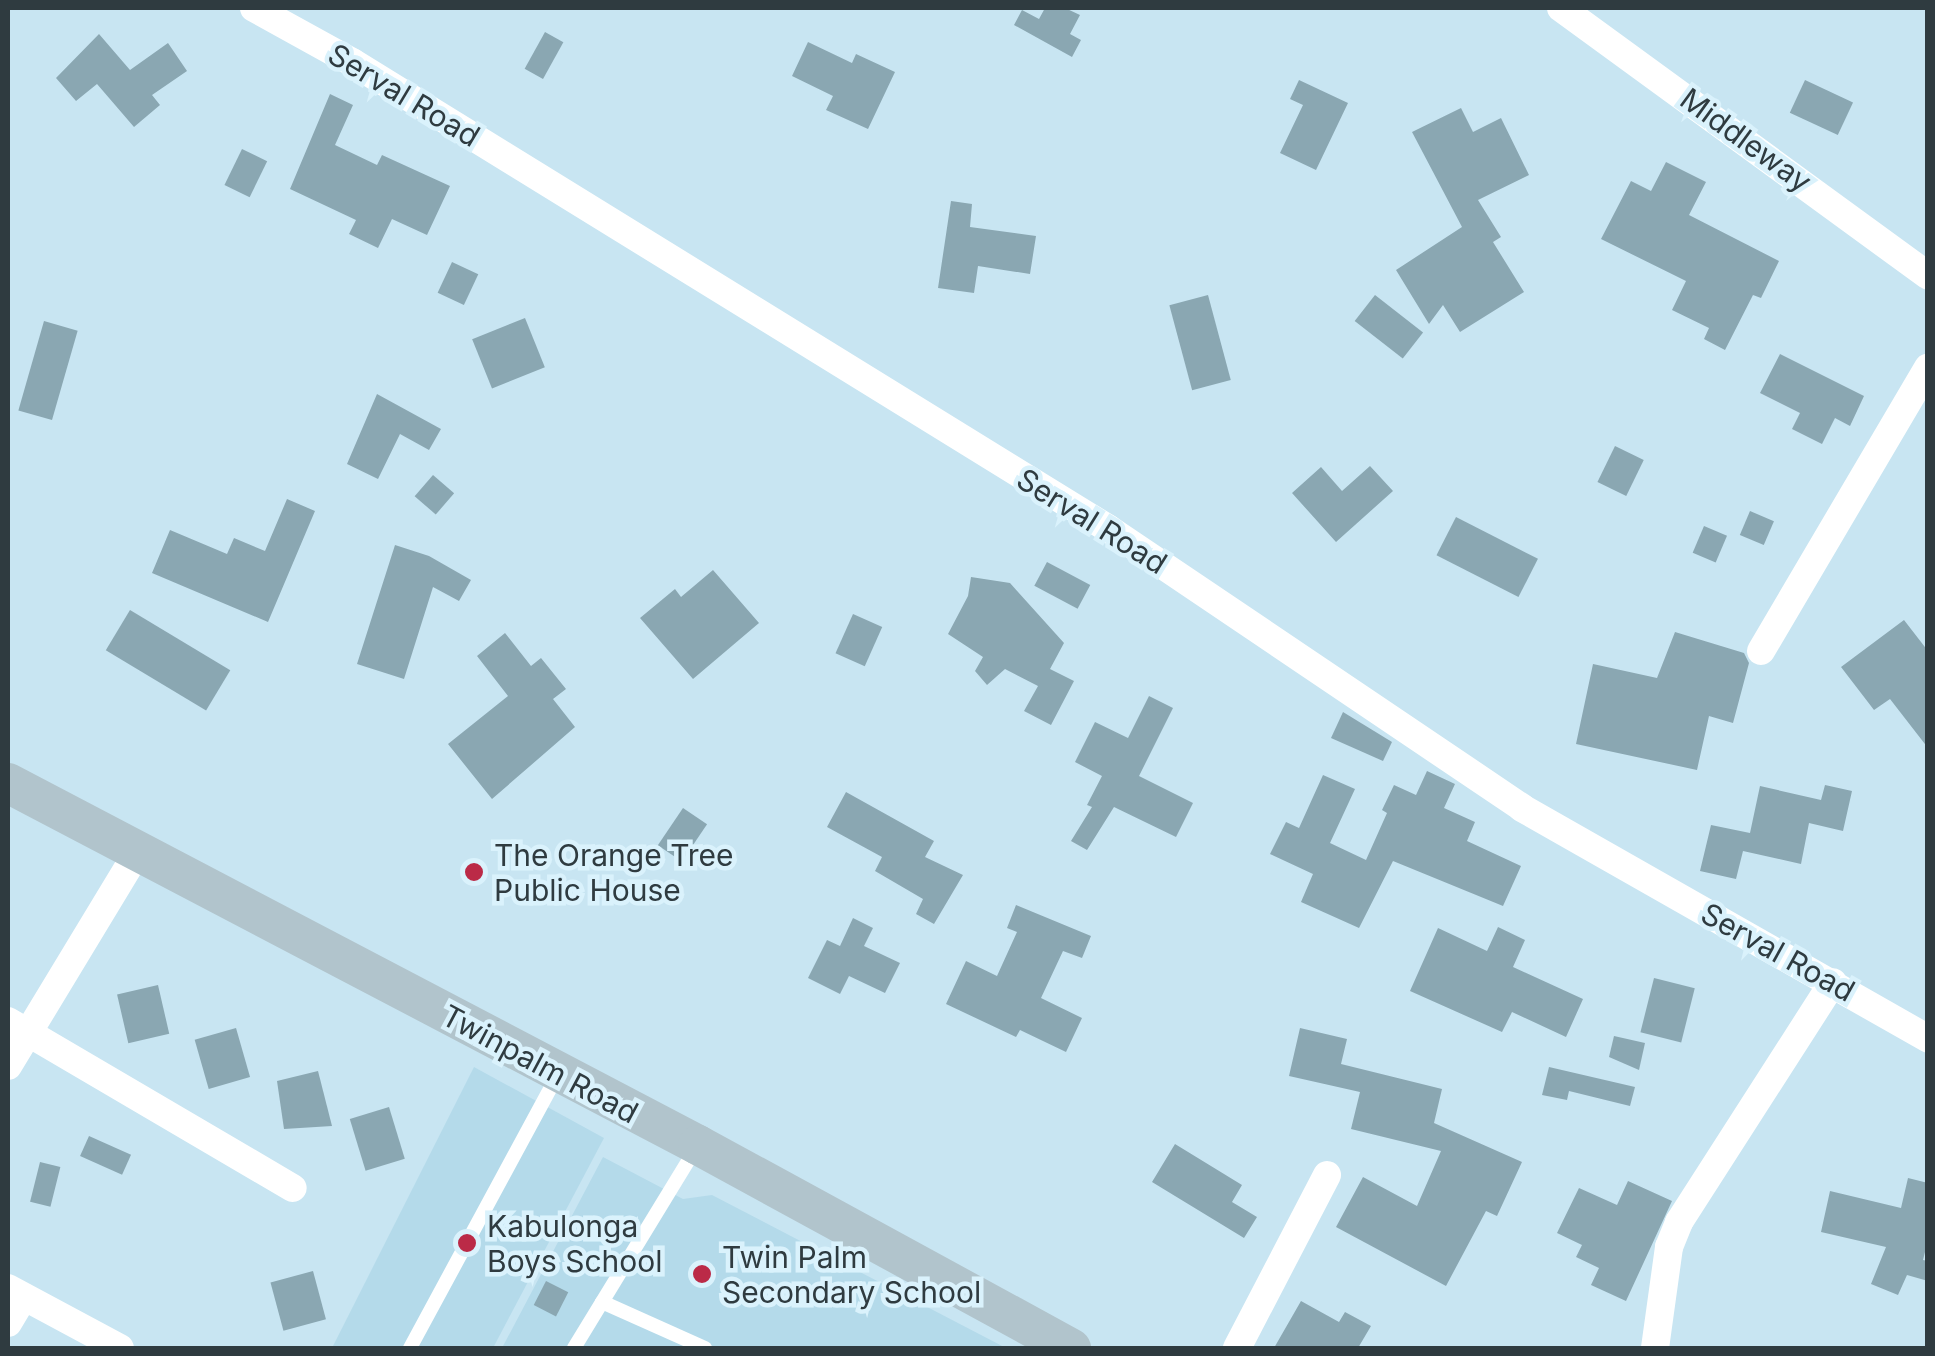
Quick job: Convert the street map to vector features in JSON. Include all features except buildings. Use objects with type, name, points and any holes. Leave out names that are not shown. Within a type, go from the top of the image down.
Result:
[{"type":"main road","name":"Twinpalm Road","points":[[8,782],[698,1145],[1071,1348]]},
{"type":"street","name":"Serval Road","points":[[254,8],[352,62],[1109,530],[1522,808],[1928,1039]]},
{"type":"street","name":"Middleway","points":[[1561,8],[1928,276]]},
{"type":"street","points":[[1761,651],[1928,368]]},
{"type":"street","points":[[8,1066],[18,1027],[138,851]]},
{"type":"street","points":[[1655,1348],[1669,1247],[1679,1222],[1833,982]]},
{"type":"street","points":[[18,1027],[293,1188]]},
{"type":"street","points":[[1236,1348],[1327,1176]]},
{"type":"street","points":[[8,1323],[15,1293],[120,1348]]},
{"type":"lane","points":[[410,1348],[558,1073]]},
{"type":"lane","points":[[574,1348],[698,1145]]},
{"type":"lane","points":[[602,1302],[705,1348]]},
{"type":"shaded area","name":"Kabulonga Boys School","points":[[474,1067],[604,1138],[493,1348],[332,1348]]},
{"type":"shaded area","name":"Twin Palm Secondary School","points":[[603,1157],[683,1199],[712,1195],[1006,1348],[502,1348]]},
{"type":"place","name":"The Orange Tree Public House","points":[[474,872]]},
{"type":"place","name":"Kabulonga Boys School","points":[[467,1243]]},
{"type":"place","name":"Twin Palm Secondary School","points":[[702,1274]]}]
